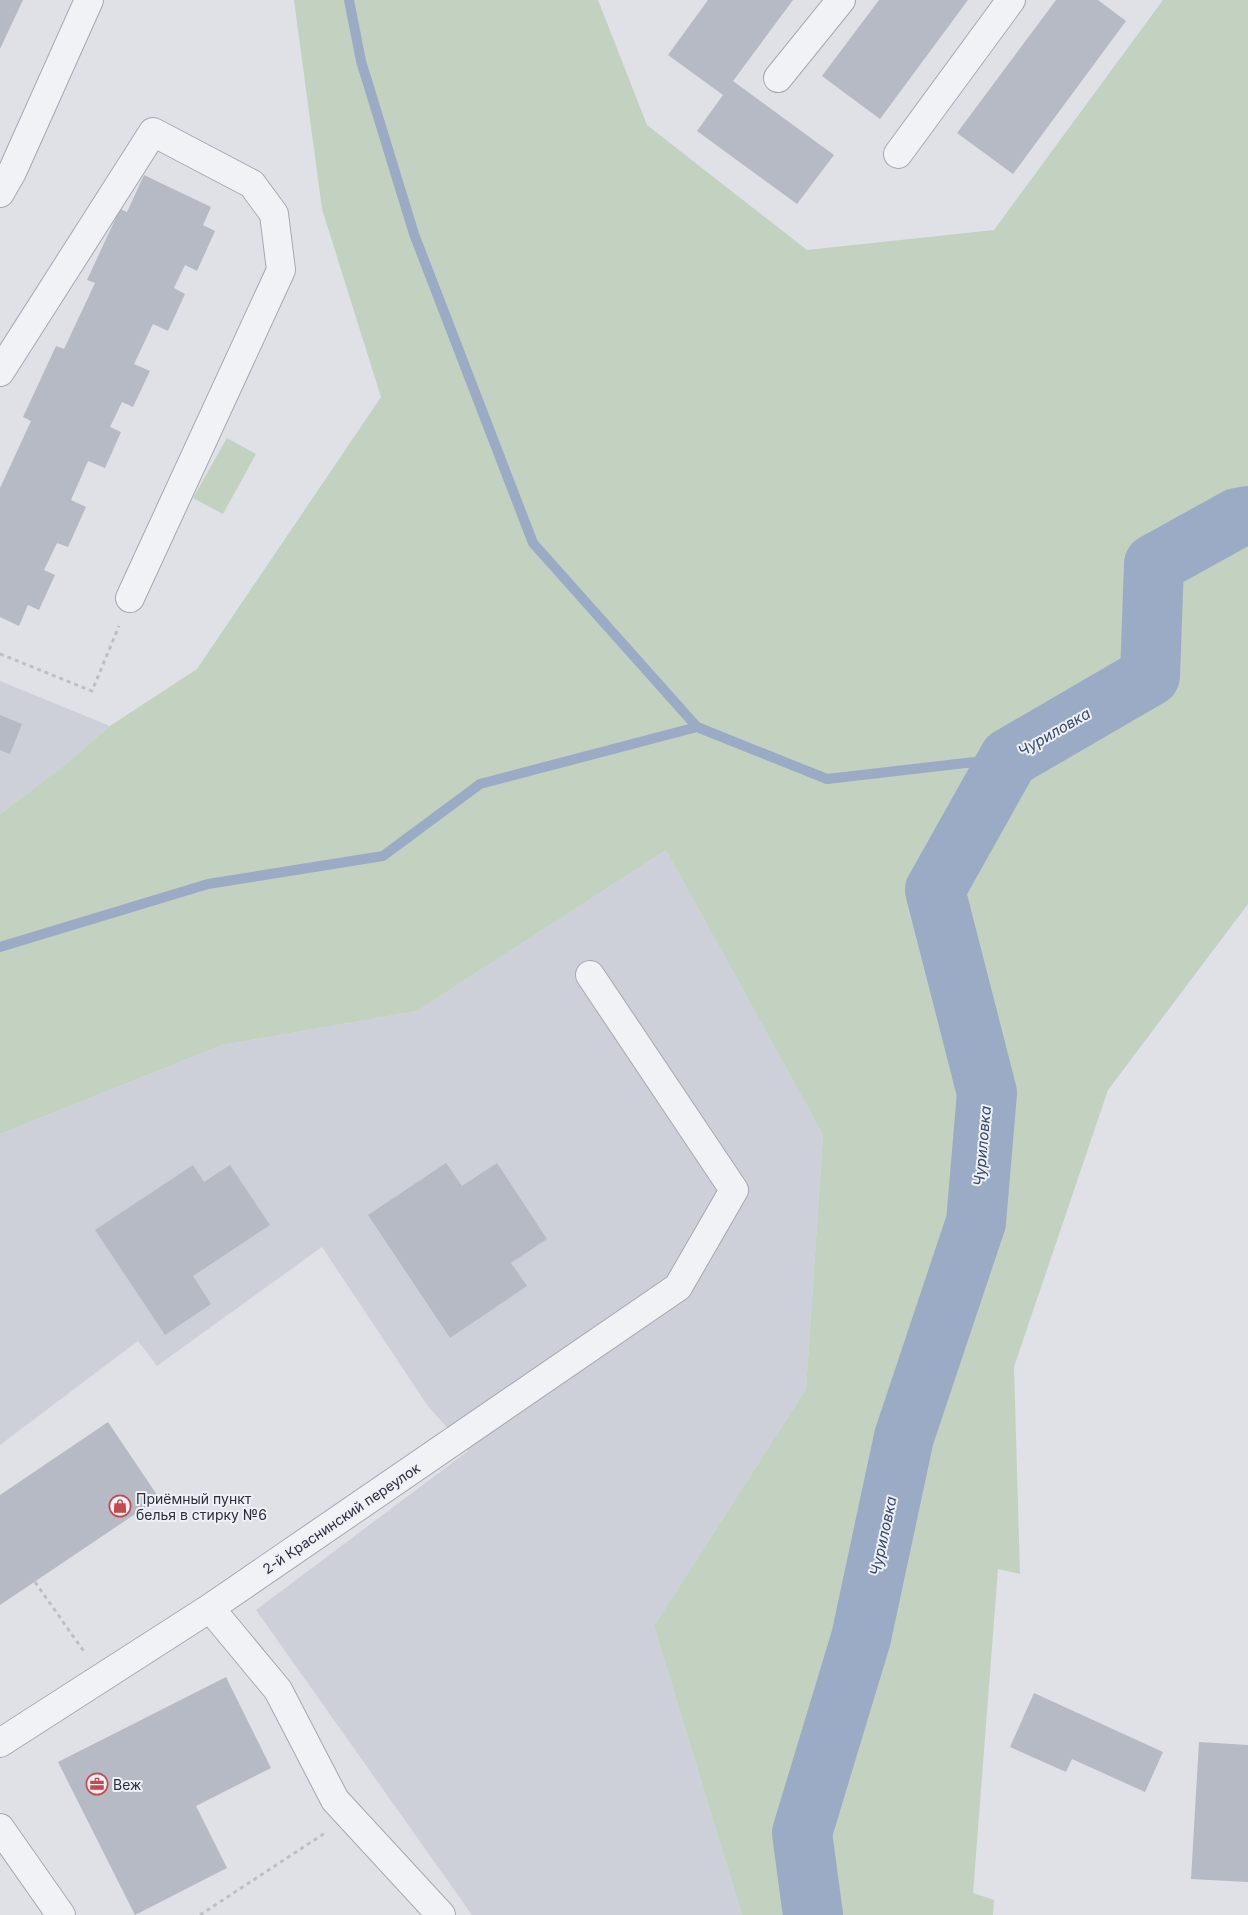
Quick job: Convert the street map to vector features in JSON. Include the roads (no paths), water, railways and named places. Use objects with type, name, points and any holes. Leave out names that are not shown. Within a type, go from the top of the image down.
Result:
[{"type":"street","points":[[0,193],[12,172],[89,0]]},
{"type":"street","points":[[778,78],[841,0]]},
{"type":"street","points":[[898,154],[1012,0]]},
{"type":"street","points":[[0,372],[153,132],[252,184],[274,214],[281,270],[130,598]]},
{"type":"street","name":"2-й Краснинский переулок","points":[[0,1743],[210,1608],[678,1287],[734,1190],[590,975]]},
{"type":"street","points":[[210,1608],[278,1690],[335,1800],[441,1915]]},
{"type":"street","points":[[0,1828],[61,1915]]},
{"type":"waterway","points":[[349,0],[361,61],[414,234],[533,543],[697,727],[827,779],[1009,758]]},
{"type":"waterway","name":"Чуриловка","points":[[813,1915],[802,1833],[861,1638],[904,1437],[976,1222],[987,1093],[935,890],[1009,758],[1150,676],[1154,564],[1237,518],[1248,516]]},
{"type":"waterway","points":[[0,947],[208,884],[383,856],[480,784],[697,727]]},
{"type":"place","name":"Приёмный пункт белья в стирку №6","points":[[120,1506]]},
{"type":"place","name":"Веж","points":[[97,1784]]}]
